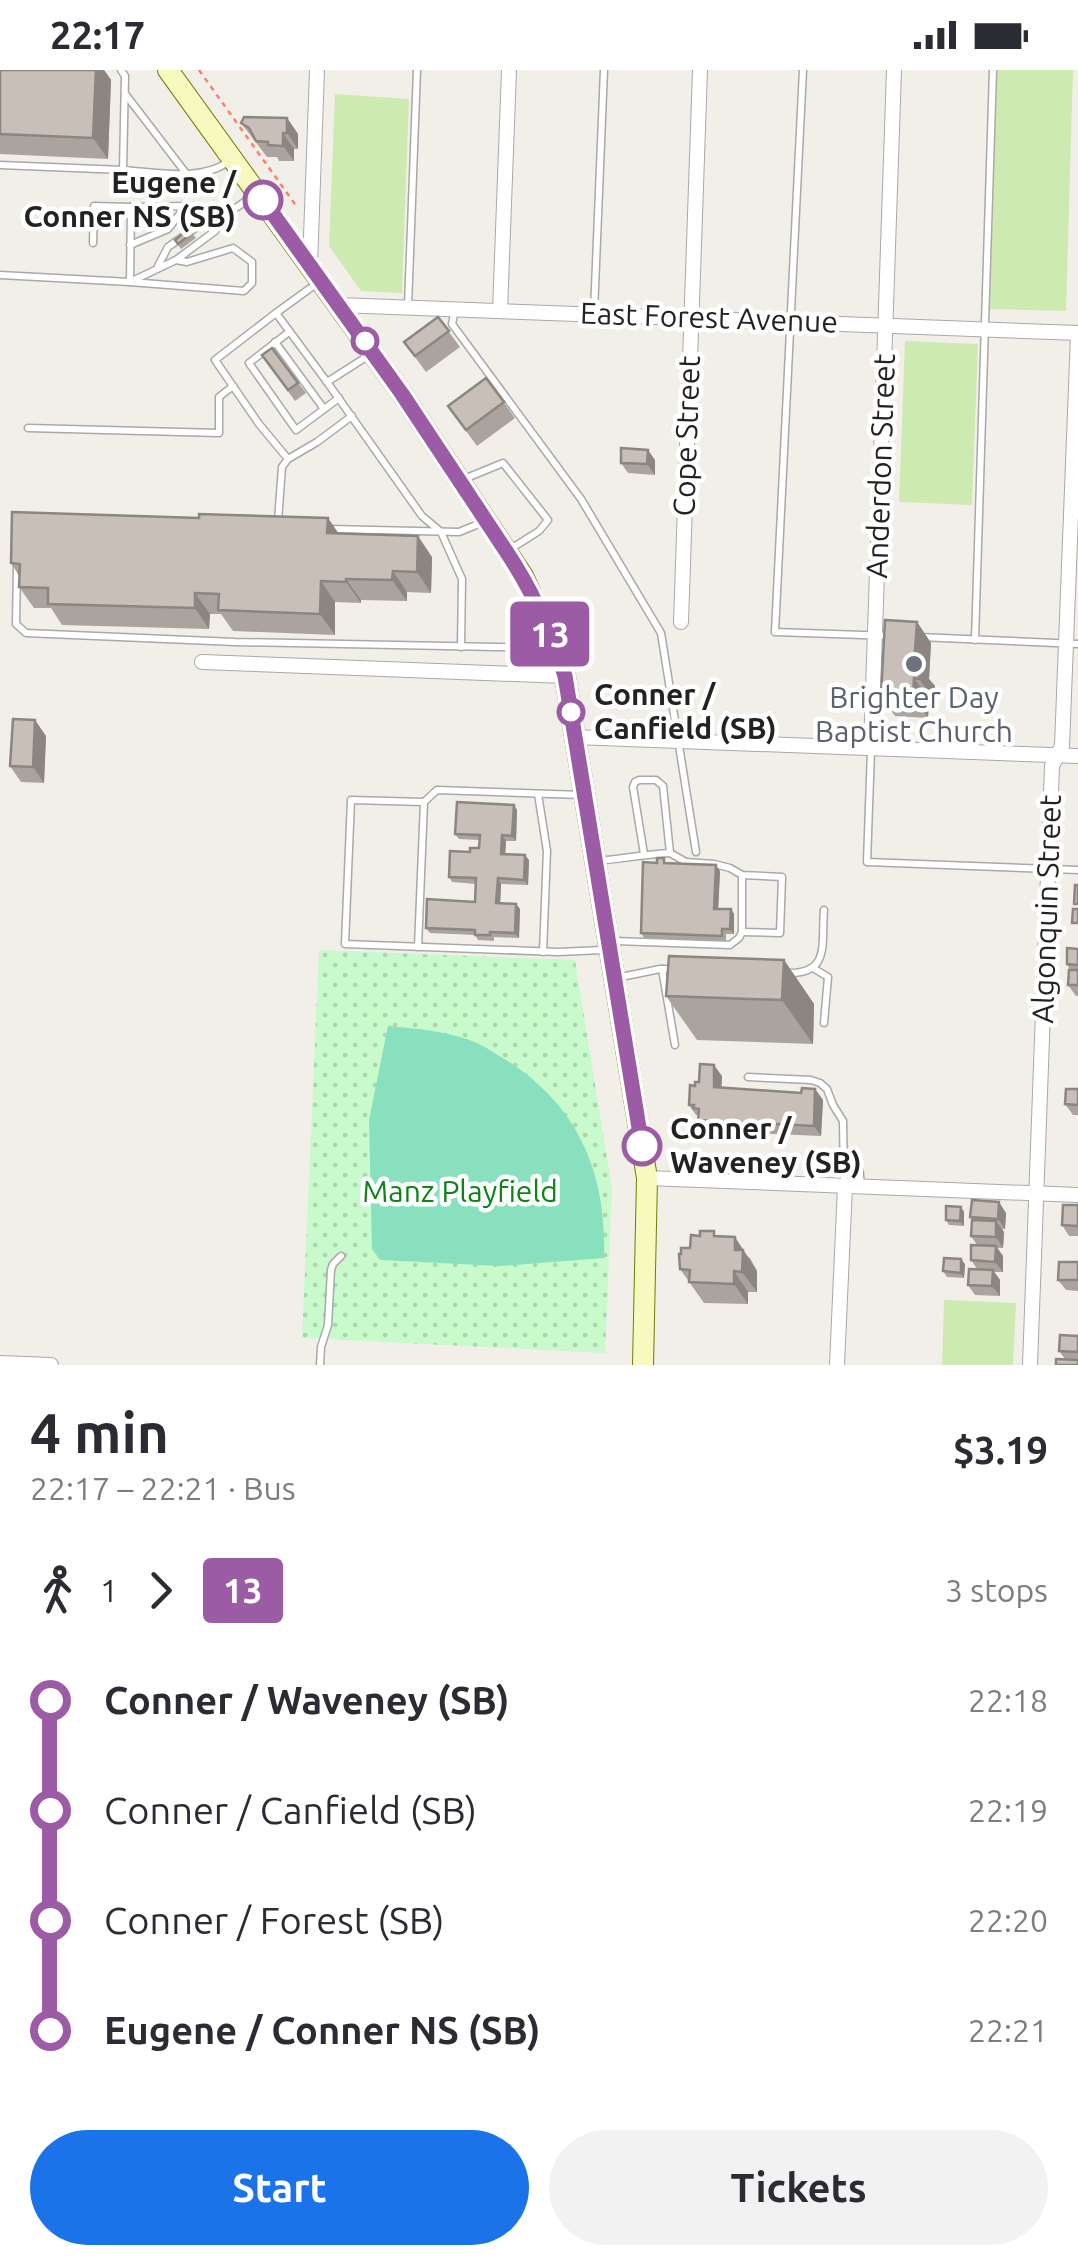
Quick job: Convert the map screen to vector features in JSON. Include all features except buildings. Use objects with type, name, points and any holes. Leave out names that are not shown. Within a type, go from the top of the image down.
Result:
[{"type":"main road","points":[[168,70],[339,305],[460,481],[530,590],[556,648],[565,676],[647,1178],[643,1365]]},
{"type":"street","points":[[316,273],[311,235],[318,70]]},
{"type":"street","points":[[500,310],[509,70]]},
{"type":"street","name":"Cope Street","points":[[681,622],[700,70]]},
{"type":"street","name":"Anderdon Street","points":[[871,749],[894,70]]},
{"type":"street","name":"East Forest Avenue","points":[[339,305],[1078,334]]},
{"type":"street","name":"Algonquin Street","points":[[1030,1365],[1052,766],[1062,746],[1072,643],[1078,334]]},
{"type":"street","points":[[202,662],[565,676]]},
{"type":"street","points":[[575,736],[1078,756]]},
{"type":"street","points":[[647,1178],[1078,1195]]},
{"type":"street","points":[[837,1365],[844,1186]]},
{"type":"street","points":[[0,1363],[51,1365]]},
{"type":"lane","points":[[121,70],[125,76],[123,170]]},
{"type":"lane","points":[[408,307],[416,70]]},
{"type":"lane","points":[[594,313],[604,70]]},
{"type":"lane","points":[[803,70],[775,632],[895,636]]},
{"type":"lane","points":[[975,640],[993,70]]},
{"type":"lane","points":[[125,94],[186,174]]},
{"type":"lane","points":[[0,165],[186,174],[212,172],[233,159]]},
{"type":"lane","points":[[158,267],[168,246],[206,220],[220,219],[257,193]]},
{"type":"lane","points":[[93,243],[94,206],[186,206],[168,229],[130,244]]},
{"type":"lane","points":[[130,207],[130,282]]},
{"type":"lane","points":[[130,282],[176,260],[215,231],[220,219]]},
{"type":"lane","points":[[0,274],[244,291],[252,283],[252,262],[233,248],[188,262],[176,260]]},
{"type":"lane","points":[[288,459],[215,360],[276,314],[316,273]]},
{"type":"lane","points":[[456,309],[452,324],[581,500],[661,633],[696,852]]},
{"type":"lane","points":[[276,314],[422,516],[440,532],[462,579],[461,647]]},
{"type":"lane","points":[[289,332],[248,363],[296,430],[339,398]]},
{"type":"lane","points":[[275,342],[324,409]]},
{"type":"lane","points":[[327,382],[373,353]]},
{"type":"lane","points":[[28,428],[219,433],[219,397],[233,386]]},
{"type":"lane","points":[[268,527],[278,527],[282,467],[288,459],[352,416]]},
{"type":"lane","points":[[460,481],[503,463],[548,520],[539,531],[506,551]]},
{"type":"lane","points":[[314,529],[458,532],[486,521]]},
{"type":"lane","points":[[18,554],[16,624],[26,633],[235,642],[556,648]]},
{"type":"lane","points":[[915,637],[1072,643]]},
{"type":"lane","name":"Anderdon Street","points":[[871,749],[867,862],[1048,869]]},
{"type":"lane","points":[[644,854],[633,787],[639,780],[656,780],[663,786],[670,853]]},
{"type":"lane","points":[[585,796],[438,790],[424,802],[351,800],[344,944],[543,952],[644,941],[730,945],[742,932],[742,875]]},
{"type":"lane","points":[[538,794],[546,851],[543,952]]},
{"type":"lane","points":[[418,947],[424,802]]},
{"type":"lane","points":[[595,862],[670,853],[686,862],[714,864],[742,875],[782,877],[780,932],[742,932]]},
{"type":"lane","points":[[1048,869],[1078,870]]},
{"type":"lane","points":[[778,973],[802,974],[820,960],[824,910]]},
{"type":"lane","points":[[814,968],[828,978],[824,1022]]},
{"type":"lane","points":[[662,969],[675,1045]]},
{"type":"lane","points":[[614,978],[679,969]]},
{"type":"lane","points":[[783,987],[796,974]]},
{"type":"lane","points":[[748,1077],[811,1080],[827,1089],[842,1121],[844,1186]]},
{"type":"lane","points":[[844,1150],[858,1157],[861,1186]]},
{"type":"lane","points":[[320,1365],[328,1325],[331,1270],[341,1256]]},
{"type":"path","points":[[199,70],[294,201],[311,235]]},
{"type":"green space","points":[[997,70],[1073,70],[1066,311],[990,309]]},
{"type":"green space","points":[[335,94],[409,99],[402,293],[361,291],[329,246]]},
{"type":"green space","points":[[905,341],[978,344],[972,505],[899,502]]},
{"type":"green space","name":"Manz Playfield","points":[[319,950],[575,960],[612,1189],[605,1353],[302,1338]]},
{"type":"green space","points":[[388,1026],[446,1033],[479,1044],[531,1078],[553,1099],[584,1145],[594,1171],[604,1227],[604,1258],[500,1266],[380,1260],[372,1249],[369,1120]]},
{"type":"green space","points":[[944,1300],[1016,1303],[1013,1365],[942,1365]]},
{"type":"bus line","name":"13","points":[[263,200],[402,394],[506,551],[537,604],[556,648],[565,676],[642,1146]]},
{"type":"place","name":"Eugene / Conner NS (SB)","points":[[263,200]]},
{"type":"place","name":"Brighter Day Baptist Church","points":[[914,664]]},
{"type":"place","name":"Conner / Canfield (SB)","points":[[571,712]]},
{"type":"place","name":"Conner / Waveney (SB)","points":[[642,1146]]}]
